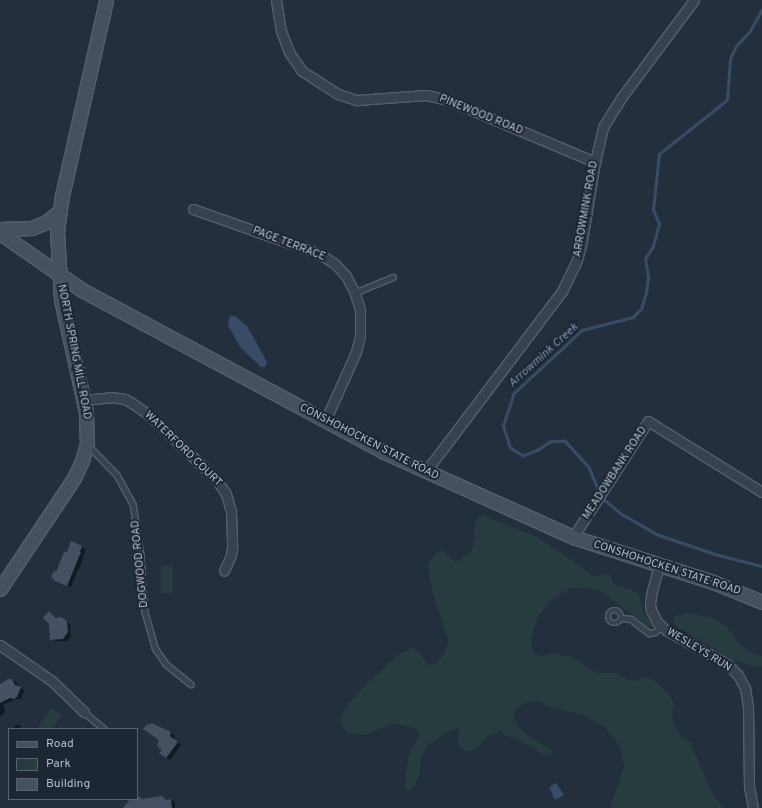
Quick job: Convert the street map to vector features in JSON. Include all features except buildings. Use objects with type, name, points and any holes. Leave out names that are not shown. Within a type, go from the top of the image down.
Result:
[{"type":"main road","name":"NORTH SPRING MILL ROAD","points":[[0,589],[74,478],[82,461],[87,444],[88,425],[84,400],[62,306],[57,240],[59,212],[106,0]]},
{"type":"main road","points":[[0,230],[32,228],[42,224],[59,212]]},
{"type":"main road","name":"CONSHOHOCKEN STATE ROAD","points":[[0,233],[82,290],[384,452],[573,537],[718,584],[762,602]]},
{"type":"street","name":"PINEWOOD ROAD","points":[[276,0],[281,31],[289,52],[302,71],[338,94],[357,100],[426,94],[448,100],[594,162]]},
{"type":"street","name":"ARROWMINK ROAD","points":[[426,471],[552,305],[570,276],[582,241],[594,162],[604,127],[611,112],[694,0]]},
{"type":"street","name":"PAGE TERRACE","points":[[193,209],[320,254],[341,270],[354,293],[360,314],[360,336],[356,352],[325,421]]},
{"type":"street","name":"WATERFORD COURT","points":[[84,400],[111,397],[125,399],[136,405],[148,414],[218,482],[226,494],[232,517],[231,555],[224,571]]},
{"type":"street","name":"MEADOWBANK ROAD","points":[[573,537],[612,479],[648,421],[762,492]]},
{"type":"street","name":"WESLEYS RUN","points":[[659,565],[650,604],[654,616],[661,626],[727,664],[742,681],[748,706],[749,787],[753,808]]},
{"type":"street","points":[[0,645],[52,681],[84,712]]},
{"type":"lane","points":[[354,293],[393,278]]},
{"type":"lane","name":"DOGWOOD ROAD","points":[[87,444],[117,475],[133,504],[141,555],[145,612],[155,648],[166,664],[191,684]]},
{"type":"lane","points":[[622,618],[631,619],[649,633],[655,632],[661,626]]},
{"type":"lane","points":[[84,712],[103,728]]},
{"type":"green space","points":[[483,515],[537,537],[594,576],[603,574],[610,575],[614,584],[638,592],[643,611],[652,624],[651,628],[647,627],[599,590],[570,588],[549,602],[538,616],[532,635],[531,645],[535,654],[543,656],[554,653],[572,657],[597,673],[617,673],[628,681],[639,680],[645,677],[656,681],[669,694],[674,704],[672,718],[676,727],[682,738],[690,742],[713,794],[724,808],[610,808],[624,767],[620,746],[604,726],[580,714],[557,709],[536,701],[523,703],[516,710],[514,717],[517,725],[528,736],[551,749],[552,756],[541,754],[531,746],[500,732],[487,736],[478,747],[471,751],[465,751],[461,749],[457,740],[460,732],[457,728],[450,730],[429,744],[421,758],[419,776],[414,787],[408,791],[405,789],[405,782],[409,753],[420,735],[416,729],[403,725],[390,724],[367,735],[348,733],[344,729],[340,723],[340,717],[348,705],[359,691],[399,654],[412,648],[415,649],[429,665],[436,662],[443,655],[449,643],[432,591],[428,563],[438,552],[443,551],[456,562],[471,552],[475,537],[474,530],[476,519]]},
{"type":"green space","points":[[161,566],[173,566],[173,593],[161,593]]},
{"type":"green space","points":[[688,612],[708,617],[725,624],[738,642],[752,653],[762,656],[762,666],[753,667],[730,658],[677,627],[673,621],[674,617]]},
{"type":"green space","points":[[51,708],[62,715],[53,728],[38,728]]},
{"type":"water","points":[[230,316],[235,316],[247,326],[267,362],[265,367],[261,367],[240,347],[228,325]]},
{"type":"water","points":[[556,783],[564,795],[555,800],[549,787]]},
{"type":"waterway","name":"Arrowmink Creek","points":[[599,492],[589,468],[565,441],[550,442],[538,450],[523,456],[510,448],[503,426],[514,393],[582,330],[633,317],[641,309],[646,293],[648,276],[645,259],[653,246],[659,224],[653,210],[659,154],[727,100],[730,59],[736,46],[750,31],[762,9]]},
{"type":"waterway","name":"Arrowmink Creek","points":[[602,498],[622,514],[656,534],[715,554],[762,566]]}]
